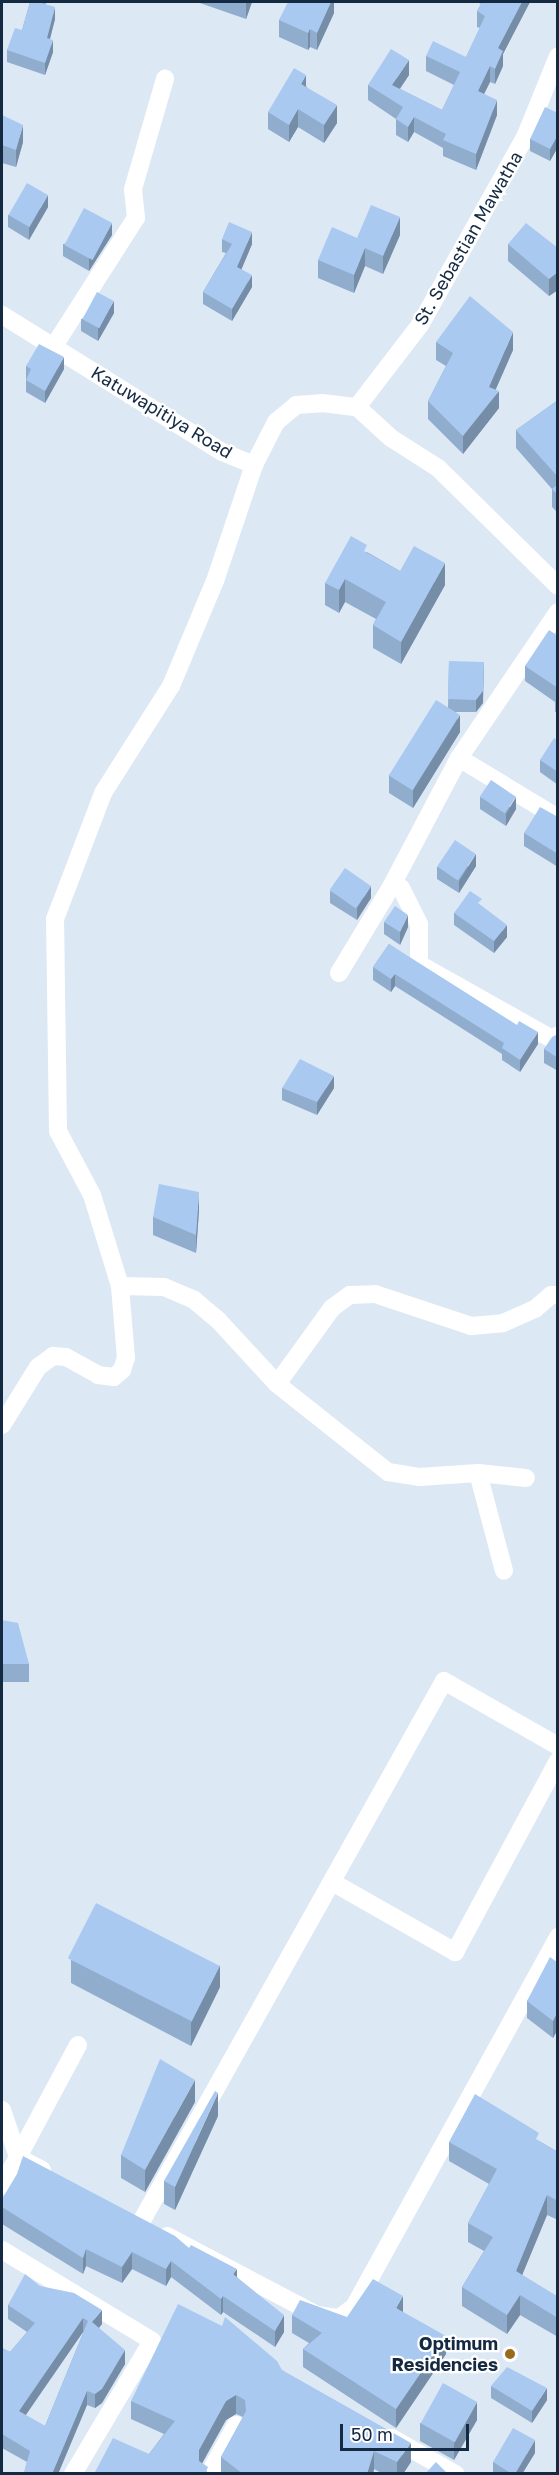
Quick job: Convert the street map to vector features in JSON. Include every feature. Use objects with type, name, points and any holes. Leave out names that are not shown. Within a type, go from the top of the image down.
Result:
[{"type":"street","name":"St. Sebastian Mawatha","points":[[357,407],[420,325],[526,135],[558,56]]},
{"type":"street","points":[[54,346],[136,218],[133,189],[165,79]]},
{"type":"street","name":"Katuwapitiya Road","points":[[2,315],[222,452],[254,465],[276,422],[296,405],[322,403],[357,407]]},
{"type":"street","points":[[357,407],[391,438],[438,468],[558,586]]},
{"type":"street","points":[[2,1425],[38,1367],[53,1356],[66,1357],[98,1375],[114,1377],[122,1370],[126,1358],[120,1286],[92,1195],[58,1131],[55,919],[103,793],[171,686],[215,582],[254,465]]},
{"type":"street","points":[[339,973],[392,885],[459,758],[558,612]]},
{"type":"street","points":[[459,758],[558,818]]},
{"type":"street","points":[[392,885],[401,888],[419,924],[419,964],[554,1040],[558,1035]]},
{"type":"street","points":[[120,1286],[164,1287],[194,1300],[218,1320],[277,1384],[388,1472],[419,1477],[477,1473],[526,1478]]},
{"type":"street","points":[[277,1384],[332,1308],[350,1294],[375,1294],[471,1326],[503,1323],[535,1309],[551,1295],[558,1295]]},
{"type":"street","points":[[477,1473],[504,1570]]},
{"type":"street","points":[[141,2222],[444,1681],[558,1746]]},
{"type":"street","points":[[332,1882],[455,1952],[558,1761]]},
{"type":"street","points":[[120,2211],[317,2315],[339,2318],[354,2307],[378,2269],[558,1937]]},
{"type":"street","points":[[2,2186],[78,2045]]},
{"type":"street","points":[[2,2110],[18,2157],[59,2178]]},
{"type":"street","points":[[2,2250],[152,2341],[73,2474]]},
{"type":"street","points":[[209,2474],[236,2425]]},
{"type":"street","points":[[372,2426],[455,2474]]},
{"type":"building","points":[[30,2],[41,2],[55,7],[47,38],[53,40],[45,63],[7,50],[15,28],[22,30]]},
{"type":"building","points":[[288,2],[331,2],[317,33],[310,29],[308,33],[279,20]]},
{"type":"building","points":[[482,2],[522,2],[498,48],[503,51],[495,69],[490,66],[478,91],[497,100],[476,154],[443,140],[446,134],[414,117],[408,127],[396,119],[403,107],[368,85],[391,49],[409,60],[392,85],[442,110],[460,72],[426,56],[433,41],[466,57],[485,16],[477,11]]},
{"type":"building","points":[[294,68],[306,75],[301,84],[337,105],[324,125],[298,109],[289,125],[268,112]]},
{"type":"building","points":[[545,107],[558,113],[558,135],[550,149],[530,139]]},
{"type":"building","points":[[2,115],[23,125],[16,150],[2,145]]},
{"type":"building","points":[[27,183],[48,195],[29,227],[8,215]]},
{"type":"building","points":[[371,205],[400,217],[383,256],[365,248],[354,275],[318,260],[332,227],[357,238]]},
{"type":"building","points":[[84,208],[112,223],[93,260],[64,245]]},
{"type":"building","points":[[229,222],[252,232],[237,267],[252,275],[232,309],[203,292],[232,244],[222,239]]},
{"type":"building","points":[[526,223],[558,248],[558,272],[549,279],[508,244]]},
{"type":"building","points":[[97,292],[114,301],[99,328],[82,319]]},
{"type":"building","points":[[470,296],[513,332],[489,387],[499,391],[463,436],[428,401],[453,353],[436,342]]},
{"type":"building","points":[[39,344],[64,357],[45,391],[26,380],[31,369],[26,366]]},
{"type":"building","points":[[558,400],[558,443],[555,441],[558,444],[558,477],[516,430]]},
{"type":"building","points":[[558,484],[558,495],[552,489]]},
{"type":"building","points":[[351,536],[367,545],[364,551],[400,571],[414,546],[445,563],[401,642],[373,625],[386,602],[345,579],[339,590],[325,583]]},
{"type":"building","points":[[549,630],[558,636],[558,688],[525,666]]},
{"type":"building","points":[[449,661],[484,662],[483,691],[476,700],[448,699]]},
{"type":"building","points":[[436,700],[460,715],[413,790],[389,775]]},
{"type":"building","points":[[554,738],[558,741],[558,772],[540,760]]},
{"type":"building","points":[[491,780],[516,797],[505,813],[480,797]]},
{"type":"building","points":[[540,807],[558,817],[558,854],[524,833]]},
{"type":"building","points":[[455,840],[476,854],[458,881],[437,867]]},
{"type":"building","points":[[345,868],[371,886],[356,908],[330,890]]},
{"type":"building","points":[[470,891],[482,899],[478,903],[507,925],[494,941],[454,913]]},
{"type":"building","points":[[395,906],[408,915],[400,932],[384,922]]},
{"type":"building","points":[[389,944],[517,1025],[519,1021],[538,1032],[520,1060],[502,1048],[504,1043],[395,974],[391,979],[373,967]]},
{"type":"building","points":[[558,1034],[558,1058],[544,1049],[552,1037]]},
{"type":"building","points":[[300,1059],[334,1076],[317,1102],[282,1088]]},
{"type":"building","points":[[159,1184],[199,1192],[196,1235],[153,1217]]},
{"type":"building","points":[[2,1620],[18,1623],[29,1664],[2,1664]]},
{"type":"building","points":[[96,1903],[220,1966],[192,2021],[68,1958]]},
{"type":"building","points":[[550,1957],[558,1963],[558,2011],[553,2021],[527,2001]]},
{"type":"building","points":[[160,2059],[195,2080],[145,2170],[121,2155]]},
{"type":"building","points":[[215,2091],[218,2093],[175,2187],[164,2181]]},
{"type":"building","points":[[475,2094],[539,2133],[536,2139],[558,2152],[558,2201],[547,2195],[516,2271],[558,2297],[558,2318],[520,2295],[507,2315],[462,2287],[493,2237],[468,2223],[497,2169],[449,2142]]},
{"type":"building","points":[[23,2156],[175,2236],[189,2248],[191,2245],[237,2269],[233,2274],[284,2315],[275,2331],[223,2296],[221,2299],[171,2261],[166,2269],[132,2252],[122,2267],[86,2249],[83,2258],[2,2207],[2,2199],[17,2174]]},
{"type":"building","points":[[25,2274],[40,2286],[74,2293],[102,2310],[92,2322],[125,2350],[102,2389],[95,2394],[87,2391],[52,2474],[24,2472],[30,2451],[2,2434],[2,2348],[10,2352],[35,2323],[8,2305]],"holes":[[[83,2318],[88,2321],[45,2426],[19,2411]]]},
{"type":"building","points":[[373,2279],[403,2296],[396,2308],[446,2336],[396,2409],[303,2349],[322,2333],[292,2315],[300,2300],[347,2317]]},
{"type":"building","points":[[178,2304],[222,2326],[225,2317],[277,2361],[282,2370],[411,2443],[397,2462],[374,2451],[367,2474],[243,2474],[221,2457],[246,2411],[245,2400],[236,2395],[226,2401],[199,2450],[199,2461],[208,2467],[205,2474],[94,2474],[113,2438],[149,2454],[175,2421],[131,2401]]},
{"type":"building","points":[[507,2367],[547,2388],[532,2411],[491,2386]]},
{"type":"building","points":[[443,2383],[477,2402],[455,2442],[421,2423]]},
{"type":"building","points":[[513,2428],[535,2440],[515,2474],[493,2462]]},
{"type":"building","points":[[436,2462],[448,2474],[425,2474]]},
{"type":"place","name":"Optimum Residencies","points":[[510,2354]]}]
